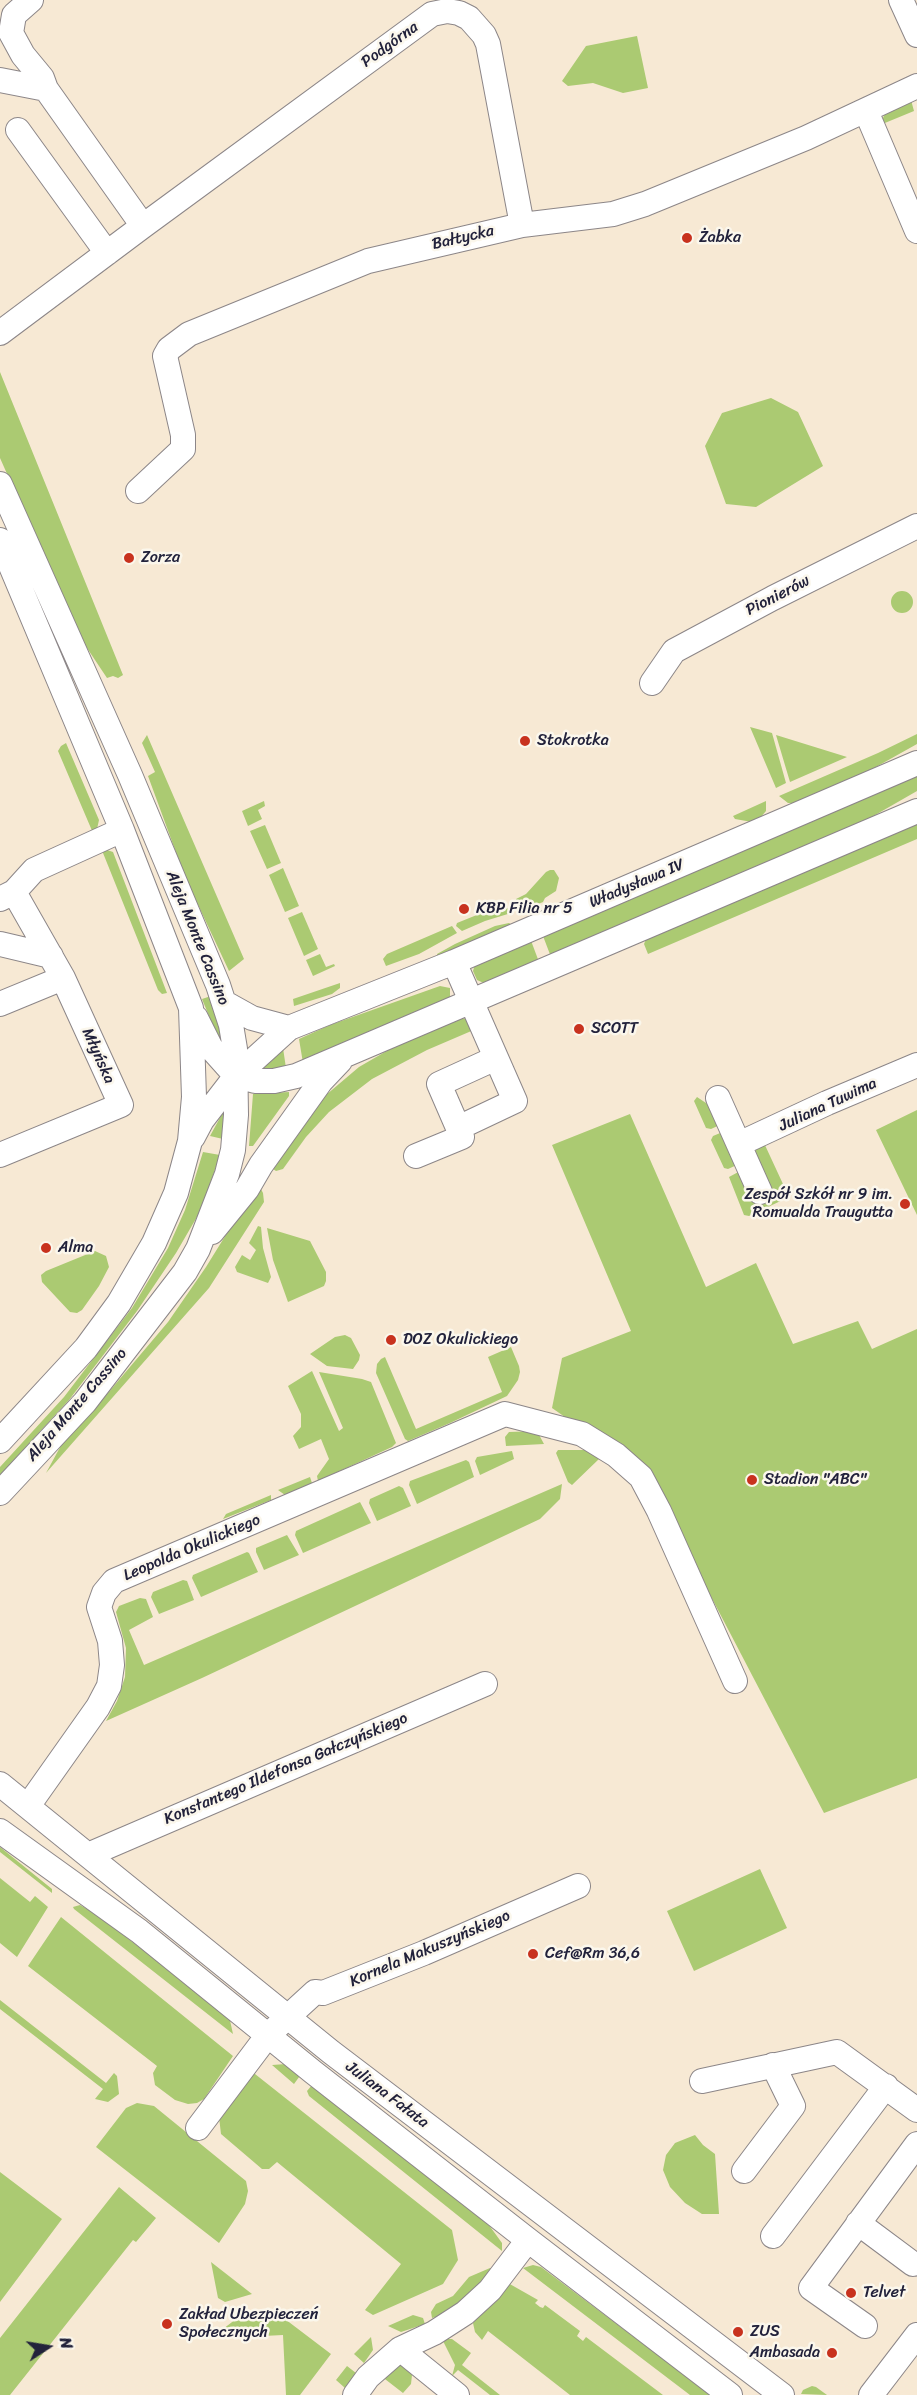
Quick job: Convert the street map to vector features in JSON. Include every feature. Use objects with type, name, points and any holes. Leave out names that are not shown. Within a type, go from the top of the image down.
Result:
[{"type":"street","points":[[31,0],[14,15],[11,33],[23,55],[42,78],[46,89],[143,226]]},
{"type":"street","points":[[900,0],[917,35]]},
{"type":"street","name":"Podgórna","points":[[0,333],[432,14],[447,11],[469,18],[488,44],[522,225]]},
{"type":"street","points":[[0,80],[46,89]]},
{"type":"street","name":"Bałtycka","points":[[138,491],[183,449],[183,435],[165,356],[169,349],[189,334],[368,261],[522,225],[613,214],[645,204],[866,111],[917,86]]},
{"type":"street","points":[[866,111],[917,231]]},
{"type":"street","points":[[18,130],[107,253]]},
{"type":"street","name":"Aleja Monte Cassino","points":[[0,484],[130,775],[225,1003],[235,1049],[236,1076],[233,1150],[227,1173],[198,1249],[185,1272],[85,1402],[0,1493]]},
{"type":"street","name":"Pionierów","points":[[652,683],[674,651],[773,598],[917,526]]},
{"type":"street","name":"Aleja Monte Cassino","points":[[0,540],[122,830],[191,1008],[194,1096],[190,1141],[176,1193],[154,1243],[119,1303],[86,1348],[0,1442]]},
{"type":"street","name":"Władysława IV","points":[[190,1141],[202,1120],[236,1076],[289,1028],[454,962],[917,763]]},
{"type":"street","points":[[191,1008],[211,1048],[236,1076],[255,1081],[274,1081],[296,1076],[917,811]]},
{"type":"street","points":[[7,896],[34,870],[122,830]]},
{"type":"street","name":"Młyńska","points":[[0,1155],[121,1105],[51,956],[7,896]]},
{"type":"street","points":[[0,944],[51,956]]},
{"type":"street","points":[[454,962],[470,1003],[515,1101],[458,1128]]},
{"type":"street","points":[[0,1004],[63,978]]},
{"type":"street","points":[[225,1003],[252,1018],[289,1028]]},
{"type":"street","points":[[198,1249],[247,1189],[261,1165],[327,1075],[344,1057]]},
{"type":"street","points":[[416,1156],[462,1137],[439,1084],[496,1058]]},
{"type":"street","name":"Juliana Tuwima","points":[[739,1144],[917,1065]]},
{"type":"street","points":[[718,1098],[760,1192]]},
{"type":"street","name":"Leopolda Okulickiego","points":[[28,1806],[98,1707],[109,1686],[112,1665],[110,1641],[99,1607],[104,1593],[114,1581],[505,1414],[582,1434],[616,1455],[641,1477],[659,1511],[735,1681]]},
{"type":"street","name":"Konstantego Ildefonsa Gałczyńskiego","points":[[88,1854],[484,1684]]},
{"type":"street","name":"Juliana Fałata","points":[[0,1784],[331,2052],[782,2395]]},
{"type":"street","name":"Juliana Fałata","points":[[0,1831],[139,1930],[528,2240],[730,2395]]},
{"type":"street","name":"Kornela Makuszyńskiego","points":[[198,2128],[268,2035],[315,1992],[323,1993],[373,1973],[578,1886]]},
{"type":"street","points":[[702,2081],[837,2052],[917,2109]]},
{"type":"street","points":[[744,2171],[793,2106],[773,2065]]},
{"type":"street","points":[[773,2236],[886,2086]]},
{"type":"street","points":[[865,2326],[810,2288],[917,2144]]},
{"type":"street","points":[[858,2223],[913,2264]]},
{"type":"street","points":[[355,2395],[368,2377],[400,2349],[434,2333],[465,2313],[490,2290],[528,2240]]},
{"type":"street","points":[[871,2395],[915,2341]]},
{"type":"street","points":[[400,2349],[457,2395]]},
{"type":"green space","points":[[637,36],[648,88],[623,93],[593,83],[568,86],[562,81],[586,46]]},
{"type":"green space","points":[[911,100],[914,111],[880,125],[886,111]]},
{"type":"green space","points":[[0,372],[123,675],[118,678],[113,676],[107,678],[79,636],[0,458]]},
{"type":"green space","points":[[771,398],[798,412],[823,466],[756,507],[726,504],[705,446],[722,413]]},
{"type":"green space","points":[[902,591],[910,594],[913,602],[910,610],[902,613],[894,610],[891,602],[894,594]]},
{"type":"green space","points":[[750,727],[772,733],[786,783],[776,788]]},
{"type":"green space","points":[[917,734],[917,744],[867,772],[795,803],[788,803],[779,796],[878,753]]},
{"type":"green space","points":[[147,735],[244,959],[229,971],[185,877],[148,776],[155,772],[142,743]]},
{"type":"green space","points":[[776,735],[847,757],[790,782]]},
{"type":"green space","points":[[66,743],[99,820],[97,829],[93,833],[58,751]]},
{"type":"green space","points":[[917,772],[917,791],[856,826],[551,957],[543,936]]},
{"type":"green space","points":[[264,801],[265,806],[258,810],[262,819],[248,826],[242,811]]},
{"type":"green space","points":[[766,801],[766,811],[752,822],[735,819],[733,816]]},
{"type":"green space","points":[[917,821],[917,839],[648,954],[644,944],[647,937]]},
{"type":"green space","points":[[265,825],[281,863],[267,869],[250,831]]},
{"type":"green space","points":[[101,848],[113,852],[167,993],[162,994],[158,990]]},
{"type":"green space","points":[[283,868],[299,906],[285,912],[269,875]]},
{"type":"green space","points":[[550,870],[554,870],[559,878],[556,891],[543,902],[521,911],[516,899],[526,894]]},
{"type":"green space","points":[[504,904],[511,913],[462,931],[456,926],[457,923]]},
{"type":"green space","points":[[302,912],[318,949],[304,956],[288,918]]},
{"type":"green space","points":[[509,923],[512,925],[437,957],[437,954],[455,944],[495,926]]},
{"type":"green space","points":[[452,926],[457,933],[419,954],[386,966],[383,959],[387,954]]},
{"type":"green space","points":[[530,938],[539,962],[486,984],[477,980],[473,971],[475,964]]},
{"type":"green space","points":[[320,954],[326,967],[334,964],[335,966],[313,976],[306,960]]},
{"type":"green space","points":[[340,983],[340,988],[332,994],[294,1006],[293,999]]},
{"type":"green space","points":[[440,986],[450,988],[450,998],[303,1063],[299,1039],[330,1025]]},
{"type":"green space","points":[[211,996],[222,1042],[219,1040],[202,999]]},
{"type":"green space","points":[[459,1018],[467,1019],[476,1029],[427,1050],[372,1079],[329,1112],[306,1137],[283,1169],[276,1171],[270,1167],[326,1095],[359,1067],[397,1045]]},
{"type":"green space","points":[[283,1048],[286,1068],[261,1068]]},
{"type":"green space","points":[[289,1092],[289,1096],[253,1146],[249,1146],[253,1094]]},
{"type":"green space","points":[[697,1097],[715,1109],[722,1124],[711,1129],[706,1128],[694,1101]]},
{"type":"green space","points":[[917,1110],[917,1215],[876,1130]]},
{"type":"green space","points":[[222,1114],[225,1114],[223,1139],[210,1136]]},
{"type":"green space","points":[[630,1114],[706,1287],[756,1263],[793,1344],[858,1321],[872,1349],[917,1329],[917,1778],[824,1813],[647,1474],[552,1408],[562,1358],[631,1331],[552,1145]]},
{"type":"green space","points":[[725,1131],[739,1164],[728,1169],[724,1168],[711,1140],[713,1136]]},
{"type":"green space","points":[[764,1143],[789,1197],[749,1216],[744,1215],[729,1177],[742,1170],[754,1157],[756,1149]]},
{"type":"green space","points":[[203,1152],[220,1155],[201,1210],[176,1253],[137,1311],[69,1400],[0,1475],[0,1467],[64,1397],[132,1308],[168,1248],[185,1210]]},
{"type":"green space","points":[[258,1183],[264,1202],[209,1288],[46,1473],[64,1440],[91,1413],[168,1322],[206,1267]]},
{"type":"green space","points":[[258,1226],[261,1227],[263,1248],[271,1277],[268,1283],[237,1272],[235,1267],[242,1255],[250,1260],[256,1250],[249,1243]]},
{"type":"green space","points":[[267,1228],[310,1241],[326,1272],[324,1286],[288,1302],[273,1260]]},
{"type":"green space","points":[[95,1251],[106,1256],[109,1267],[82,1310],[77,1313],[70,1312],[42,1282],[41,1275]]},
{"type":"green space","points":[[345,1335],[351,1338],[360,1355],[353,1369],[327,1366],[310,1354],[335,1337]]},
{"type":"green space","points":[[511,1347],[520,1372],[518,1380],[507,1396],[408,1441],[405,1439],[376,1373],[377,1364],[381,1359],[385,1357],[416,1429],[502,1392],[488,1357]]},
{"type":"green space","points":[[312,1371],[339,1431],[343,1428],[319,1372],[371,1382],[396,1443],[392,1447],[318,1481],[317,1476],[329,1459],[321,1439],[299,1449],[293,1436],[301,1427],[301,1414],[288,1386]]},
{"type":"green space","points":[[537,1431],[544,1444],[506,1446],[505,1437],[509,1432]]},
{"type":"green space","points":[[558,1450],[585,1450],[599,1459],[572,1485],[568,1482],[556,1453]]},
{"type":"green space","points":[[512,1451],[514,1459],[480,1475],[475,1461],[477,1457]]},
{"type":"green space","points":[[466,1460],[469,1462],[474,1477],[417,1504],[409,1485],[410,1481]]},
{"type":"green space","points":[[310,1477],[312,1483],[285,1495],[278,1490]]},
{"type":"green space","points":[[562,1484],[560,1499],[540,1519],[106,1721],[117,1701],[125,1677],[126,1648],[116,1612],[119,1606],[140,1598],[146,1599],[153,1617],[129,1630],[144,1665]]},
{"type":"green space","points":[[399,1486],[403,1488],[411,1506],[377,1521],[369,1503],[370,1499]]},
{"type":"green space","points":[[271,1495],[271,1500],[223,1519],[226,1514]]},
{"type":"green space","points":[[360,1502],[371,1523],[303,1553],[295,1535],[296,1531]]},
{"type":"green space","points":[[287,1535],[299,1555],[264,1570],[256,1548]]},
{"type":"green space","points":[[247,1552],[258,1572],[201,1597],[192,1578],[193,1575]]},
{"type":"green space","points":[[183,1580],[187,1581],[194,1600],[159,1614],[151,1597],[153,1592]]},
{"type":"green space","points":[[0,1847],[52,1889],[52,1893],[0,1852]]},
{"type":"green space","points":[[760,1869],[787,1928],[694,1971],[667,1911]]},
{"type":"green space","points":[[0,1878],[30,1902],[35,1896],[48,1907],[17,1957],[0,1943]]},
{"type":"green space","points":[[80,1905],[96,1914],[229,2016],[233,2034],[73,1907]]},
{"type":"green space","points":[[61,1917],[233,2056],[204,2099],[188,2104],[175,2100],[155,2085],[153,2073],[157,2066],[28,1966]]},
{"type":"green space","points":[[0,2000],[106,2083],[114,2073],[117,2076],[119,2094],[108,2102],[95,2099],[103,2089],[0,2009]]},
{"type":"green space","points":[[286,2064],[302,2073],[294,2084],[272,2065]]},
{"type":"green space","points":[[250,2074],[255,2074],[452,2230],[458,2260],[443,2284],[373,2315],[365,2310],[401,2264],[277,2162],[269,2169],[262,2169],[221,2134],[219,2117]]},
{"type":"green space","points":[[312,2085],[486,2221],[502,2243],[502,2251],[309,2096],[307,2091]]},
{"type":"green space","points":[[137,2103],[154,2106],[246,2181],[248,2191],[245,2204],[219,2243],[96,2147],[126,2108]]},
{"type":"green space","points":[[695,2135],[715,2154],[719,2214],[702,2214],[685,2203],[670,2187],[663,2170],[666,2155],[675,2143]]},
{"type":"green space","points":[[0,2172],[62,2219],[0,2302]]},
{"type":"green space","points":[[119,2187],[156,2218],[136,2242],[133,2240],[10,2395],[0,2395],[0,2338]]},
{"type":"green space","points":[[211,2262],[252,2294],[225,2302],[218,2298]]},
{"type":"green space","points":[[533,2265],[541,2267],[711,2395],[690,2395],[523,2268]]},
{"type":"green space","points":[[493,2268],[480,2286],[447,2314],[432,2318],[431,2312],[436,2304],[453,2296],[469,2277]]},
{"type":"green space","points":[[508,2283],[538,2300],[535,2303],[540,2307],[543,2308],[545,2305],[580,2331],[577,2336],[583,2341],[586,2337],[663,2395],[570,2395],[488,2331],[482,2340],[475,2332],[473,2323]]},
{"type":"green space","points":[[277,2313],[331,2354],[300,2395],[286,2395],[283,2335],[224,2338],[223,2329],[236,2319]]},
{"type":"green space","points":[[413,2315],[423,2318],[425,2324],[401,2332],[388,2326]]},
{"type":"green space","points":[[371,2337],[373,2350],[364,2363],[354,2354]]},
{"type":"green space","points":[[442,2339],[452,2339],[471,2353],[462,2365],[500,2395],[490,2395],[458,2370],[452,2376],[455,2365]]},
{"type":"green space","points":[[406,2364],[412,2375],[411,2384],[403,2393],[381,2376],[389,2365]]},
{"type":"green space","points":[[347,2366],[356,2373],[345,2388],[336,2380]]},
{"type":"green space","points":[[812,2386],[827,2395],[801,2394],[803,2390]]},
{"type":"place","name":"Żabka","points":[[687,238]]},
{"type":"place","name":"Zorza","points":[[129,558]]},
{"type":"place","name":"Stokrotka","points":[[525,741]]},
{"type":"place","name":"KBP Filia nr 5","points":[[464,909]]},
{"type":"place","name":"SCOTT","points":[[579,1029]]},
{"type":"place","name":"Zespół Szkół nr 9 im. Romualda Traugutta","points":[[905,1204]]},
{"type":"place","name":"Alma","points":[[46,1248]]},
{"type":"place","name":"DOZ Okulickiego","points":[[391,1340]]},
{"type":"place","name":"Stadion \"ABC\"","points":[[752,1480]]},
{"type":"place","name":"Cef@Rm 36,6","points":[[533,1954]]},
{"type":"place","name":"Telvet","points":[[851,2293]]},
{"type":"place","name":"Zakład Ubezpieczeń Społecznych","points":[[167,2324]]},
{"type":"place","name":"ZUS","points":[[738,2332]]},
{"type":"place","name":"Ambasada","points":[[832,2353]]}]
